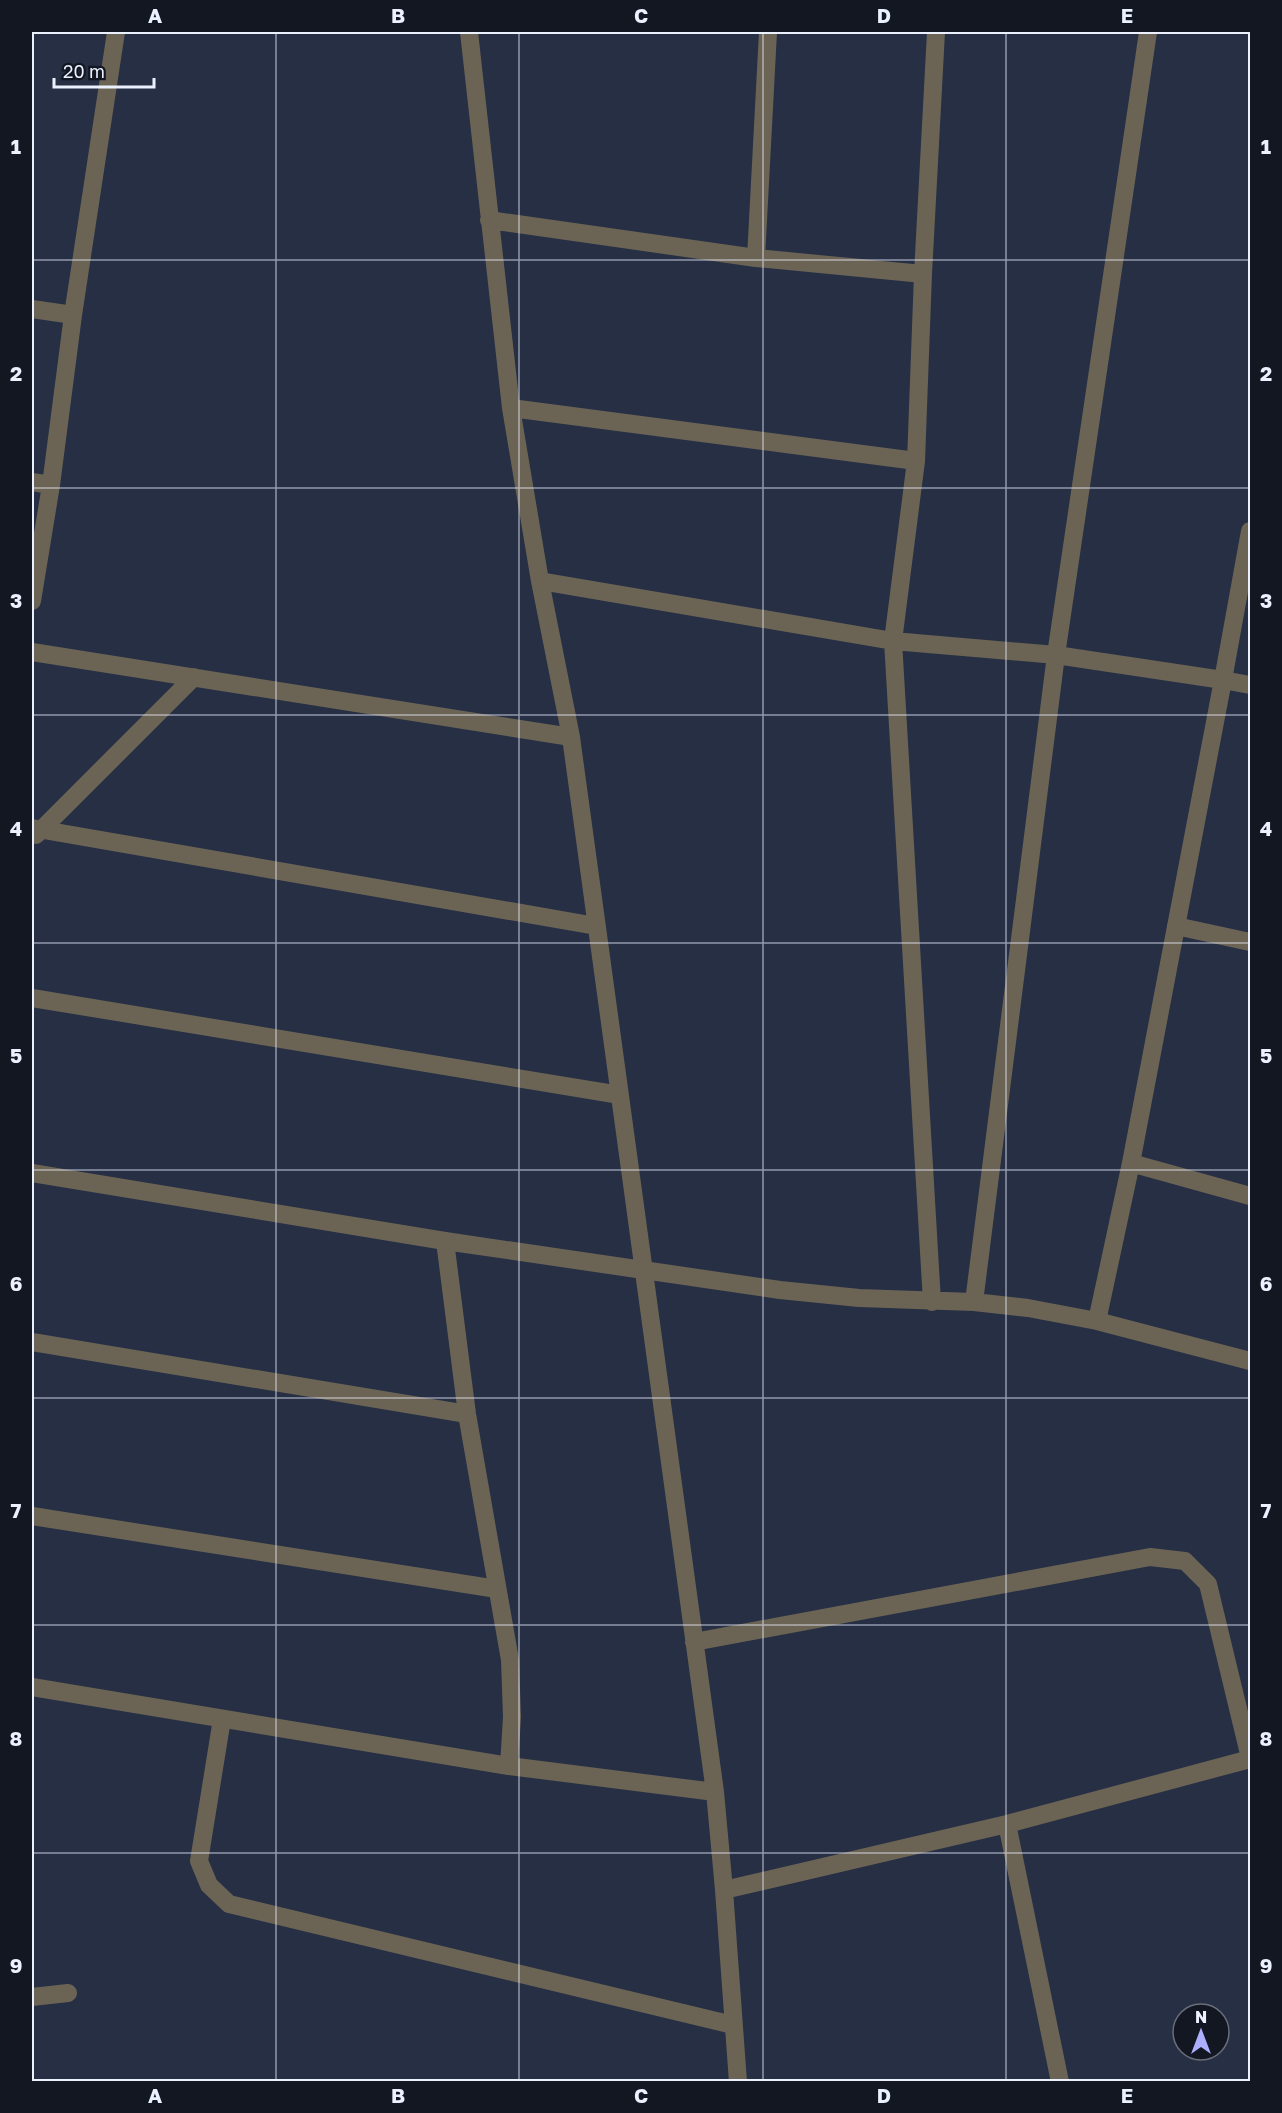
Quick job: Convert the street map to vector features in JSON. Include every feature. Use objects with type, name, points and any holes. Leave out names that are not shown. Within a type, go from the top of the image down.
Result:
[{"type":"street","points":[[32,600],[51,485],[73,315],[116,32]]},
{"type":"street","points":[[469,32],[511,408],[540,581],[572,737],[715,1792],[738,2082]]},
{"type":"street","points":[[756,258],[768,32]]},
{"type":"street","points":[[932,1302],[893,641],[916,460],[936,32]]},
{"type":"street","points":[[974,1302],[1056,655],[1148,32]]},
{"type":"street","points":[[489,220],[756,258],[923,274]]},
{"type":"street","points":[[32,309],[73,315]]},
{"type":"street","points":[[511,408],[916,460]]},
{"type":"street","points":[[32,482],[51,485]]},
{"type":"street","points":[[1097,1321],[1131,1163],[1251,531]]},
{"type":"street","points":[[540,581],[893,641],[1056,655],[1251,686]]},
{"type":"street","points":[[32,652],[572,737]]},
{"type":"street","points":[[35,833],[194,677]]},
{"type":"street","points":[[35,833],[596,926]]},
{"type":"street","points":[[1176,926],[1251,942]]},
{"type":"street","points":[[32,998],[620,1095]]},
{"type":"street","points":[[1131,1163],[1251,1196]]},
{"type":"street","points":[[32,1173],[643,1271],[859,1298],[974,1302],[1028,1308],[1097,1321],[1251,1361]]},
{"type":"street","points":[[445,1241],[466,1414],[510,1660],[512,1717],[509,1766]]},
{"type":"street","points":[[32,1342],[466,1414]]},
{"type":"street","points":[[32,1516],[497,1589]]},
{"type":"street","points":[[694,1642],[1150,1557],[1185,1561],[1208,1584],[1251,1759],[1007,1824],[724,1890]]},
{"type":"street","points":[[32,1687],[509,1766],[715,1792]]},
{"type":"street","points":[[222,1719],[199,1861],[208,1886],[229,1904],[733,2025]]},
{"type":"street","points":[[1007,1824],[1060,2082]]},
{"type":"street","points":[[32,1996],[68,1993]]}]
